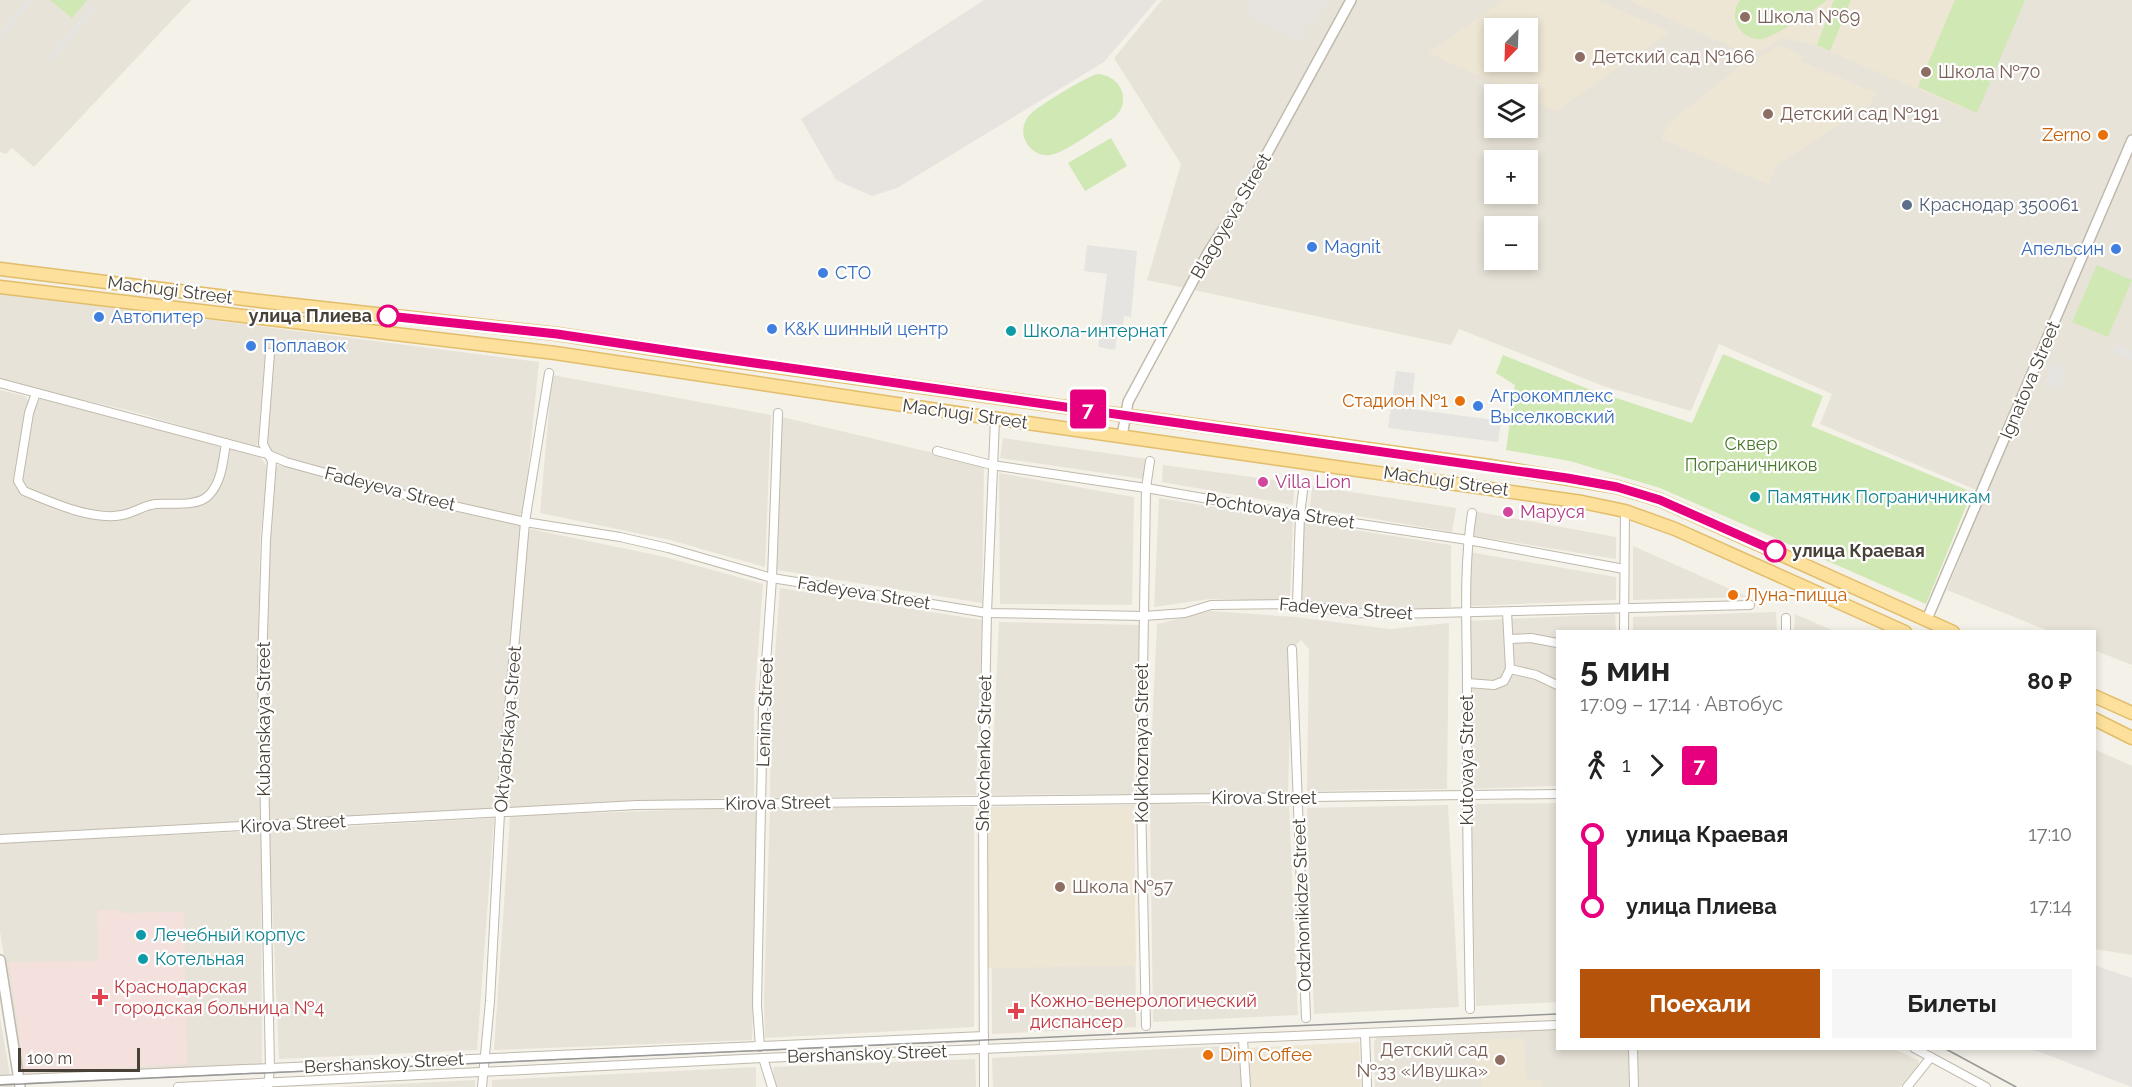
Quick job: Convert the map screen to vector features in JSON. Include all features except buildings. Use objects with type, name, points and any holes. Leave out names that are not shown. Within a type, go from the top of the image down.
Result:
[{"type":"main road","name":"Machugi Street","points":[[0,269],[557,334],[1512,470],[1617,487],[1683,509],[1949,630]]},
{"type":"main road","points":[[102,300],[116,294],[116,289],[107,282]]},
{"type":"main road","name":"Machugi Street","points":[[0,287],[244,318],[555,353],[994,419],[1552,497],[1625,511],[1675,529],[1901,630]]},
{"type":"main road","points":[[240,298],[236,300],[234,307],[236,314],[244,318]]},
{"type":"main road","points":[[894,404],[904,395],[902,387],[895,383]]},
{"type":"main road","points":[[2096,697],[2132,713]]},
{"type":"main road","points":[[2096,720],[2132,738]]},
{"type":"street","name":"Blagoyeva Street","points":[[1122,436],[1124,414],[1128,402],[1208,253],[1240,203],[1351,0]]},
{"type":"street","name":"Ignatova Street","points":[[1927,619],[2132,140]]},
{"type":"street","name":"Kubanskaya Street","points":[[268,1085],[270,1069],[262,665],[266,540],[272,468],[272,461],[263,444],[270,352]]},
{"type":"street","name":"Oktyabrskaya Street","points":[[482,1087],[490,1001],[500,813],[525,522],[549,373]]},
{"type":"street","name":"Fadeyeva Street","points":[[0,383],[267,454],[286,462],[405,495],[525,522],[620,537],[772,578],[987,613],[1144,616],[1185,614],[1211,605],[1297,604],[1352,613],[1465,614],[1750,605]]},
{"type":"street","points":[[36,393],[29,413],[18,481],[24,491],[69,508],[103,515],[122,515],[148,505],[198,502],[207,498],[217,483],[226,443]]},
{"type":"street","name":"Lenina Street","points":[[760,1047],[757,1005],[763,706],[772,578],[778,413]]},
{"type":"street","name":"Shevchenko Street","points":[[984,1087],[982,800],[994,419]]},
{"type":"street","name":"Pochtovaya Street","points":[[937,451],[992,465],[1468,540],[1624,569]]},
{"type":"street","name":"Kolkhoznaya Street","points":[[1146,1026],[1141,799],[1146,488],[1150,461]]},
{"type":"street","points":[[1297,604],[1300,515],[1304,483]]},
{"type":"street","points":[[1624,630],[1625,511]]},
{"type":"street","name":"Kutovaya Street","points":[[1470,1009],[1465,614],[1468,540],[1472,513]]},
{"type":"street","points":[[1467,683],[1494,685],[1504,681],[1510,669],[1507,612]]},
{"type":"street","points":[[1786,618],[1786,630]]},
{"type":"street","points":[[1509,639],[1531,638],[1556,643]]},
{"type":"street","name":"Ordzhonikidze Street","points":[[1292,649],[1306,1018]]},
{"type":"street","points":[[1510,669],[1536,675],[1556,685]]},
{"type":"street","name":"Kirova Street","points":[[0,838],[637,805],[1556,794]]},
{"type":"street","points":[[0,960],[20,1083]]},
{"type":"street","name":"Bershanskoy Street","points":[[178,1087],[268,1085],[763,1058],[1556,1025]]},
{"type":"street","points":[[1365,1034],[1367,1087]]},
{"type":"street","name":"Bershanskoy Street","points":[[0,1080],[20,1083],[270,1069],[984,1036]]},
{"type":"street","points":[[1243,1039],[1246,1087]]},
{"type":"street","points":[[1633,1050],[1634,1087]]},
{"type":"street","points":[[1918,1050],[1986,1087]]},
{"type":"street","points":[[1907,1087],[1931,1057]]},
{"type":"street","points":[[763,1058],[772,1087]]},
{"type":"shaded area","points":[[0,0],[191,0],[34,167],[12,148],[6,154],[0,152]]},
{"type":"shaded area","points":[[26,0],[33,0],[2,38],[0,32]]},
{"type":"shaded area","points":[[984,0],[1157,0],[1104,62],[897,188],[872,196],[836,180],[801,119]]},
{"type":"shaded area","points":[[1162,0],[2132,0],[2132,665],[2096,651],[2096,630],[2047,630],[1947,590],[1986,494],[1820,424],[1832,394],[1719,344],[1691,411],[1603,386],[1459,329],[1451,345],[1147,280],[1181,164],[1114,58]]},
{"type":"shaded area","points":[[1252,0],[1329,0],[1316,23],[1311,21],[1299,43],[1244,13]]},
{"type":"shaded area","name":"Детский сад №166","points":[[1504,0],[1596,0],[1670,32],[1556,111],[1538,103],[1538,84],[1498,84],[1428,53]]},
{"type":"shaded area","name":"Школа №70","points":[[1628,0],[2008,0],[1962,108],[1814,45],[1782,38],[1752,56]]},
{"type":"shaded area","points":[[91,6],[96,9],[52,62],[48,58]]},
{"type":"shaded area","name":"Детский сад №191","points":[[1779,45],[1803,56],[1801,61],[1876,93],[1870,104],[1776,166],[1768,184],[1661,139],[1669,123],[1748,60],[1751,62]]},
{"type":"shaded area","points":[[1087,245],[1137,251],[1131,317],[1124,316],[1123,329],[1118,329],[1115,350],[1098,347],[1107,274],[1084,271]]},
{"type":"shaded area","points":[[0,293],[539,362],[524,510],[520,516],[512,517],[285,460],[265,450],[274,355],[271,347],[265,355],[258,443],[254,447],[131,411],[0,381]]},
{"type":"shaded area","points":[[2116,344],[2132,351],[2132,360],[2113,352]]},
{"type":"shaded area","points":[[2053,363],[2066,369],[2058,389],[2045,383]]},
{"type":"shaded area","points":[[1396,371],[1415,373],[1411,409],[1501,421],[1498,442],[1388,428]]},
{"type":"shaded area","points":[[552,375],[771,415],[765,567],[670,540],[540,513]]},
{"type":"shaded area","points":[[0,390],[25,396],[29,402],[15,482],[21,493],[67,511],[103,518],[148,507],[207,499],[227,451],[232,449],[261,458],[268,468],[260,540],[258,664],[260,823],[0,835]]},
{"type":"shaded area","points":[[40,399],[173,431],[220,447],[220,462],[215,483],[211,490],[199,499],[104,513],[71,506],[27,490],[22,480],[32,414]]},
{"type":"shaded area","points":[[782,417],[984,465],[982,603],[776,570]]},
{"type":"shaded area","points":[[1003,438],[1147,459],[1144,479],[1000,458]]},
{"type":"shaded area","points":[[279,465],[404,498],[519,523],[523,530],[497,809],[269,823],[266,664],[269,540],[274,468]]},
{"type":"shaded area","points":[[1163,465],[1295,483],[1293,505],[1162,482]]},
{"type":"shaded area","points":[[999,473],[1134,497],[1132,605],[1000,604]]},
{"type":"shaded area","points":[[1312,486],[1456,508],[1452,532],[1310,508]]},
{"type":"shaded area","points":[[1159,498],[1293,520],[1290,601],[1210,599],[1154,607]]},
{"type":"shaded area","points":[[1473,511],[1616,537],[1616,559],[1469,535]]},
{"type":"shaded area","points":[[1303,522],[1451,545],[1451,607],[1391,612],[1301,601]]},
{"type":"shaded area","points":[[531,529],[665,557],[763,584],[754,705],[754,797],[504,808],[528,533]]},
{"type":"shaded area","points":[[1633,546],[1748,597],[1633,600]]},
{"type":"shaded area","points":[[1469,552],[1616,577],[1616,600],[1471,606]]},
{"type":"shaded area","points":[[780,588],[982,620],[976,795],[770,798],[771,706]]},
{"type":"shaded area","points":[[1211,611],[1295,617],[1390,629],[1449,623],[1447,789],[1307,791],[1309,649],[1301,640],[1292,649],[1288,794],[1149,794],[1157,624]]},
{"type":"shaded area","points":[[1776,612],[1777,630],[1633,630],[1633,617]]},
{"type":"shaded area","points":[[1615,614],[1616,630],[1556,630],[1556,786],[1468,789],[1467,621]]},
{"type":"shaded area","points":[[1795,614],[1832,630],[1794,630]]},
{"type":"shaded area","points":[[999,622],[1140,625],[1133,794],[991,795]]},
{"type":"shaded area","points":[[2096,750],[2132,766],[2132,955],[2096,949]]},
{"type":"shaded area","points":[[1556,803],[1556,1002],[1476,1006],[1470,804]]},
{"type":"shaded area","points":[[1150,804],[1289,806],[1298,1015],[1153,1022]]},
{"type":"shaded area","name":"Школа №57","points":[[1134,805],[1136,1027],[992,1034],[991,807]]},
{"type":"shaded area","points":[[1448,805],[1459,1007],[1314,1014],[1307,808]]},
{"type":"shaded area","name":"Школа №57","points":[[1133,806],[1136,966],[986,968],[983,808]]},
{"type":"shaded area","points":[[759,807],[752,1040],[494,1050],[510,816]]},
{"type":"shaded area","points":[[974,807],[974,1027],[765,1038],[764,997],[770,808]]},
{"type":"shaded area","points":[[494,818],[477,1050],[279,1059],[269,831]]},
{"type":"shaded area","points":[[261,831],[262,1064],[22,1075],[0,931],[0,842]]},
{"type":"shaded area","name":"Краснодарская городская больница №4","points":[[100,910],[120,910],[120,913],[184,912],[187,1064],[25,1073],[9,962],[98,961],[97,913]]},
{"type":"shaded area","points":[[2096,966],[2132,978],[2132,1087],[2035,1050],[2096,1050]]},
{"type":"shaded area","points":[[0,1018],[12,1087],[0,1087]]},
{"type":"shaded area","points":[[1556,1028],[1556,1050],[1630,1050],[1632,1087],[1375,1087],[1374,1042],[1378,1036]]},
{"type":"shaded area","name":"Детский сад №33 «Ивушка»","points":[[1524,1038],[1526,1080],[1541,1080],[1542,1087],[1482,1087],[1482,1079],[1476,1080],[1474,1040]]},
{"type":"shaded area","points":[[1359,1042],[1361,1087],[1250,1087],[1248,1048]]},
{"type":"shaded area","points":[[1241,1045],[1243,1087],[993,1087],[992,1058]]},
{"type":"shaded area","points":[[1637,1050],[1896,1050],[1918,1060],[1920,1064],[1900,1087],[1638,1087]]},
{"type":"shaded area","points":[[975,1059],[976,1087],[775,1087],[773,1067]]},
{"type":"shaded area","points":[[756,1067],[756,1087],[492,1087],[492,1080]]},
{"type":"shaded area","points":[[475,1080],[475,1087],[336,1087]]},
{"type":"green space","points":[[50,0],[87,0],[72,18]]},
{"type":"green space","points":[[1740,0],[1827,0],[1785,28],[1768,37],[1755,39],[1742,32],[1735,20],[1736,6]]},
{"type":"green space","points":[[1834,0],[1851,0],[1830,51],[1817,45]]},
{"type":"green space","points":[[1955,0],[2025,0],[1977,113],[1918,87]]},
{"type":"green space","points":[[1098,74],[1113,79],[1122,91],[1122,105],[1114,118],[1076,143],[1054,154],[1039,154],[1033,150],[1028,145],[1023,131],[1028,117],[1061,93]]},
{"type":"green space","points":[[1111,138],[1127,166],[1085,191],[1068,163]]},
{"type":"green space","points":[[2097,265],[2132,280],[2108,337],[2072,322]]},
{"type":"green space","name":"Сквер Пограничников","points":[[1723,354],[1823,396],[1811,426],[1972,492],[1926,604],[1660,488],[1570,461],[1506,450],[1515,385],[1496,373],[1503,355],[1586,388],[1692,423]]},
{"type":"tram line","points":[[0,1085],[1556,1014]]},
{"type":"tram line","points":[[1948,1050],[2016,1087]]},
{"type":"bus line","name":"7","points":[[388,316],[557,334],[1567,478],[1617,487],[1660,500],[1775,551]]},
{"type":"place","name":"Школа №69","points":[[1745,17]]},
{"type":"place","name":"Детский сад №166","points":[[1580,57]]},
{"type":"place","name":"Школа №70","points":[[1926,72]]},
{"type":"place","name":"Детский сад №191","points":[[1768,114]]},
{"type":"place","name":"Zerno","points":[[2103,135]]},
{"type":"place","name":"Краснодар 350061","points":[[1907,205]]},
{"type":"place","name":"Magnit","points":[[1312,247]]},
{"type":"place","name":"Апельсин","points":[[2116,249]]},
{"type":"place","name":"СТО","points":[[823,273]]},
{"type":"place","name":"улица Плиева","points":[[388,316]]},
{"type":"place","name":"Автопитер","points":[[99,317]]},
{"type":"place","name":"K&K шинный центр","points":[[772,329]]},
{"type":"place","name":"Школа-интернат","points":[[1011,331]]},
{"type":"place","name":"Поплавок","points":[[251,346]]},
{"type":"place","name":"Стадион №1","points":[[1460,401]]},
{"type":"place","name":"Агрокомплекс Выселковский","points":[[1478,406]]},
{"type":"place","name":"Villa Lion","points":[[1263,482]]},
{"type":"place","name":"Памятник Пограничникам","points":[[1755,497]]},
{"type":"place","name":"Маруся","points":[[1508,512]]},
{"type":"place","name":"улица Краевая","points":[[1775,551]]},
{"type":"place","name":"Луна-пицца","points":[[1733,595]]},
{"type":"place","name":"Школа №57","points":[[1060,887]]},
{"type":"place","name":"Лечебный корпус","points":[[141,935]]},
{"type":"place","name":"Котельная","points":[[143,959]]},
{"type":"place","name":"Краснодарская городская больница №4","points":[[100,997]]},
{"type":"place","name":"Кожно-венерологический диспансер","points":[[1016,1011]]},
{"type":"place","name":"Dim Coffee","points":[[1208,1055]]},
{"type":"place","name":"Детский сад №33 «Ивушка»","points":[[1500,1060]]}]
